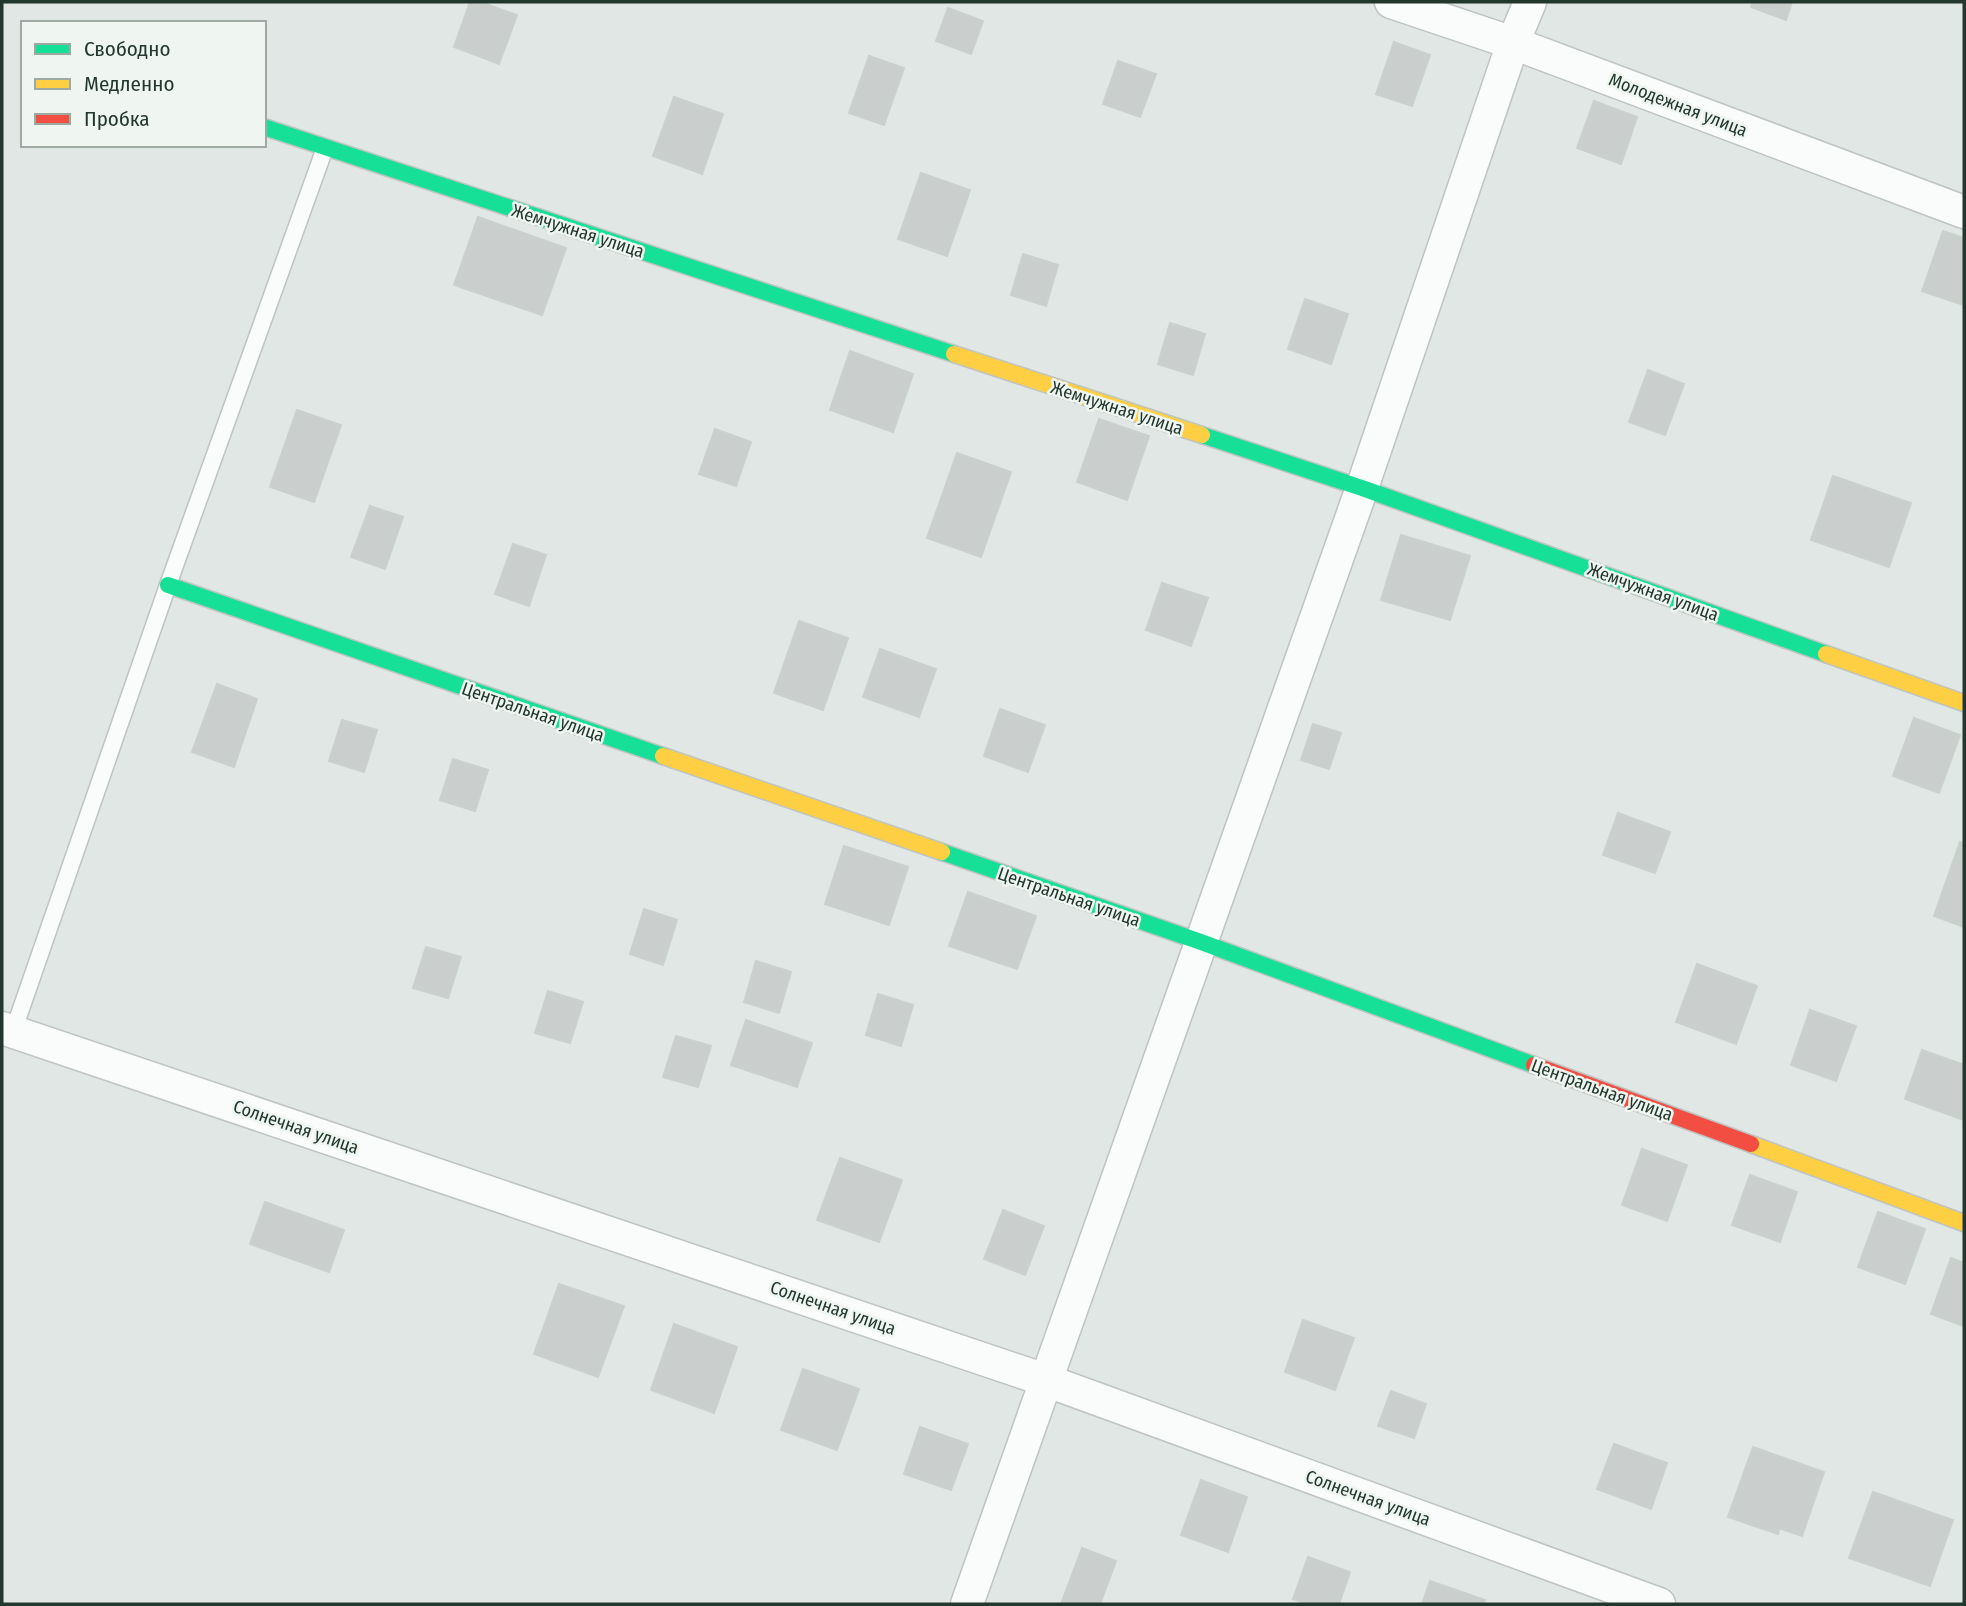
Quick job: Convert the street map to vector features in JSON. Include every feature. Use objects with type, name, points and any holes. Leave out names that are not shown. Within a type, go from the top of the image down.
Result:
[{"type":"street","name":"Молодежная улица","points":[[1391,2],[1513,43],[1964,212]]},
{"type":"street","points":[[967,1604],[1362,488],[1513,43],[1530,2]]},
{"type":"street","name":"Жемчужная улица","points":[[266,128],[1362,488],[1964,703]]},
{"type":"street","name":"Центральная улица","points":[[168,586],[1201,943],[1964,1223]]},
{"type":"street","name":"Солнечная улица","points":[[7,1030],[1045,1380],[1659,1604]]},
{"type":"lane","points":[[7,1030],[326,148]]},
{"type":"building","points":[[470,2],[480,2],[517,15],[499,64],[454,47]]},
{"type":"building","points":[[1753,2],[1792,2],[1786,20],[1751,7]]},
{"type":"building","points":[[948,8],[983,21],[971,54],[936,41]]},
{"type":"building","points":[[1394,42],[1430,55],[1412,106],[1376,94]]},
{"type":"building","points":[[869,56],[904,68],[884,125],[849,113]]},
{"type":"building","points":[[1118,61],[1156,74],[1140,117],[1103,104]]},
{"type":"building","points":[[674,97],[723,114],[702,174],[653,156]]},
{"type":"building","points":[[1594,101],[1637,117],[1621,164],[1577,148]]},
{"type":"building","points":[[921,173],[970,190],[947,256],[898,239]]},
{"type":"building","points":[[478,217],[566,248],[542,315],[454,285]]},
{"type":"building","points":[[1943,231],[1964,238],[1964,305],[1922,291]]},
{"type":"building","points":[[1023,254],[1058,265],[1046,306],[1011,295]]},
{"type":"building","points":[[1305,299],[1348,314],[1331,364],[1288,349]]},
{"type":"building","points":[[1170,323],[1205,334],[1193,375],[1158,364]]},
{"type":"building","points":[[850,351],[913,374],[893,432],[830,410]]},
{"type":"building","points":[[1648,370],[1684,384],[1665,435],[1629,422]]},
{"type":"building","points":[[297,410],[341,425],[314,502],[270,487]]},
{"type":"building","points":[[1099,419],[1149,436],[1127,500],[1077,482]]},
{"type":"building","points":[[715,429],[751,442],[736,486],[699,474]]},
{"type":"building","points":[[957,453],[1011,472],[981,557],[927,538]]},
{"type":"building","points":[[1833,476],[1911,503],[1889,567],[1811,540]]},
{"type":"building","points":[[370,506],[403,517],[385,569],[351,557]]},
{"type":"building","points":[[1401,535],[1470,556],[1450,620],[1381,600]]},
{"type":"building","points":[[513,544],[546,555],[529,606],[495,594]]},
{"type":"building","points":[[1162,583],[1208,598],[1191,646],[1146,630]]},
{"type":"building","points":[[799,621],[848,638],[823,710],[774,693]]},
{"type":"building","points":[[880,649],[936,669],[919,717],[863,697]]},
{"type":"building","points":[[217,684],[257,699],[234,767],[192,752]]},
{"type":"building","points":[[1000,709],[1045,725],[1028,772],[984,756]]},
{"type":"building","points":[[1914,718],[1960,735],[1939,793],[1893,776]]},
{"type":"building","points":[[342,720],[377,730],[364,772],[329,761]]},
{"type":"building","points":[[1313,724],[1341,733],[1329,769],[1301,760]]},
{"type":"building","points":[[453,759],[488,770],[475,811],[440,800]]},
{"type":"building","points":[[1618,813],[1670,832],[1655,873],[1603,855]]},
{"type":"building","points":[[1960,842],[1964,843],[1964,927],[1934,916]]},
{"type":"building","points":[[844,846],[908,867],[889,925],[825,904]]},
{"type":"building","points":[[968,892],[1036,916],[1017,969],[949,946]]},
{"type":"building","points":[[644,909],[677,920],[663,965],[630,954]]},
{"type":"building","points":[[426,947],[461,957],[448,998],[413,988]]},
{"type":"building","points":[[756,961],[791,972],[779,1013],[744,1002]]},
{"type":"building","points":[[1697,964],[1757,986],[1736,1044],[1676,1022]]},
{"type":"building","points":[[548,991],[583,1002],[570,1043],[535,1033]]},
{"type":"building","points":[[878,994],[913,1005],[901,1046],[866,1035]]},
{"type":"building","points":[[1810,1010],[1856,1026],[1836,1081],[1791,1065]]},
{"type":"building","points":[[746,1020],[812,1043],[797,1087],[731,1065]]},
{"type":"building","points":[[676,1036],[711,1046],[698,1087],[663,1077]]},
{"type":"building","points":[[1922,1050],[1964,1065],[1964,1120],[1905,1099]]},
{"type":"building","points":[[1642,1149],[1687,1165],[1667,1221],[1622,1205]]},
{"type":"building","points":[[840,1158],[902,1180],[879,1242],[817,1220]]},
{"type":"building","points":[[1750,1175],[1797,1192],[1780,1242],[1732,1225]]},
{"type":"building","points":[[265,1202],[344,1230],[329,1272],[250,1244]]},
{"type":"building","points":[[1003,1210],[1044,1226],[1025,1275],[984,1259]]},
{"type":"building","points":[[1878,1212],[1925,1229],[1905,1284],[1858,1267]]},
{"type":"building","points":[[1951,1258],[1964,1263],[1964,1326],[1931,1314]]},
{"type":"building","points":[[559,1284],[624,1306],[598,1377],[534,1354]]},
{"type":"building","points":[[1303,1320],[1354,1338],[1335,1390],[1285,1372]]},
{"type":"building","points":[[674,1324],[737,1347],[714,1413],[651,1390]]},
{"type":"building","points":[[803,1369],[859,1389],[837,1450],[781,1430]]},
{"type":"building","points":[[1391,1391],[1426,1404],[1414,1438],[1378,1426]]},
{"type":"building","points":[[920,1427],[968,1444],[951,1490],[904,1474]]},
{"type":"building","points":[[1614,1444],[1667,1463],[1651,1509],[1597,1489]]},
{"type":"building","points":[[1753,1447],[1824,1472],[1802,1536],[1779,1528],[1778,1534],[1728,1517]]},
{"type":"building","points":[[1201,1480],[1247,1497],[1228,1552],[1181,1535]]},
{"type":"building","points":[[1873,1492],[1953,1520],[1930,1586],[1849,1558]]},
{"type":"building","points":[[1082,1548],[1116,1561],[1100,1604],[1061,1604]]},
{"type":"building","points":[[1308,1557],[1350,1572],[1339,1604],[1308,1604],[1293,1599]]},
{"type":"building","points":[[1430,1581],[1485,1600],[1483,1604],[1422,1604]]},
{"type":"traffic: fast","points":[[266,128],[954,354]]},
{"type":"traffic: fast","points":[[1202,435],[1362,488],[1826,654]]},
{"type":"traffic: fast","points":[[168,585],[663,756]]},
{"type":"traffic: fast","points":[[942,852],[1201,942],[1534,1065]]},
{"type":"traffic: slow","points":[[954,354],[1202,435]]},
{"type":"traffic: slow","points":[[1826,654],[1964,703]]},
{"type":"traffic: slow","points":[[663,756],[942,852]]},
{"type":"traffic: slow","points":[[1751,1144],[1964,1223]]},
{"type":"traffic: jam","points":[[1534,1065],[1751,1144]]}]
